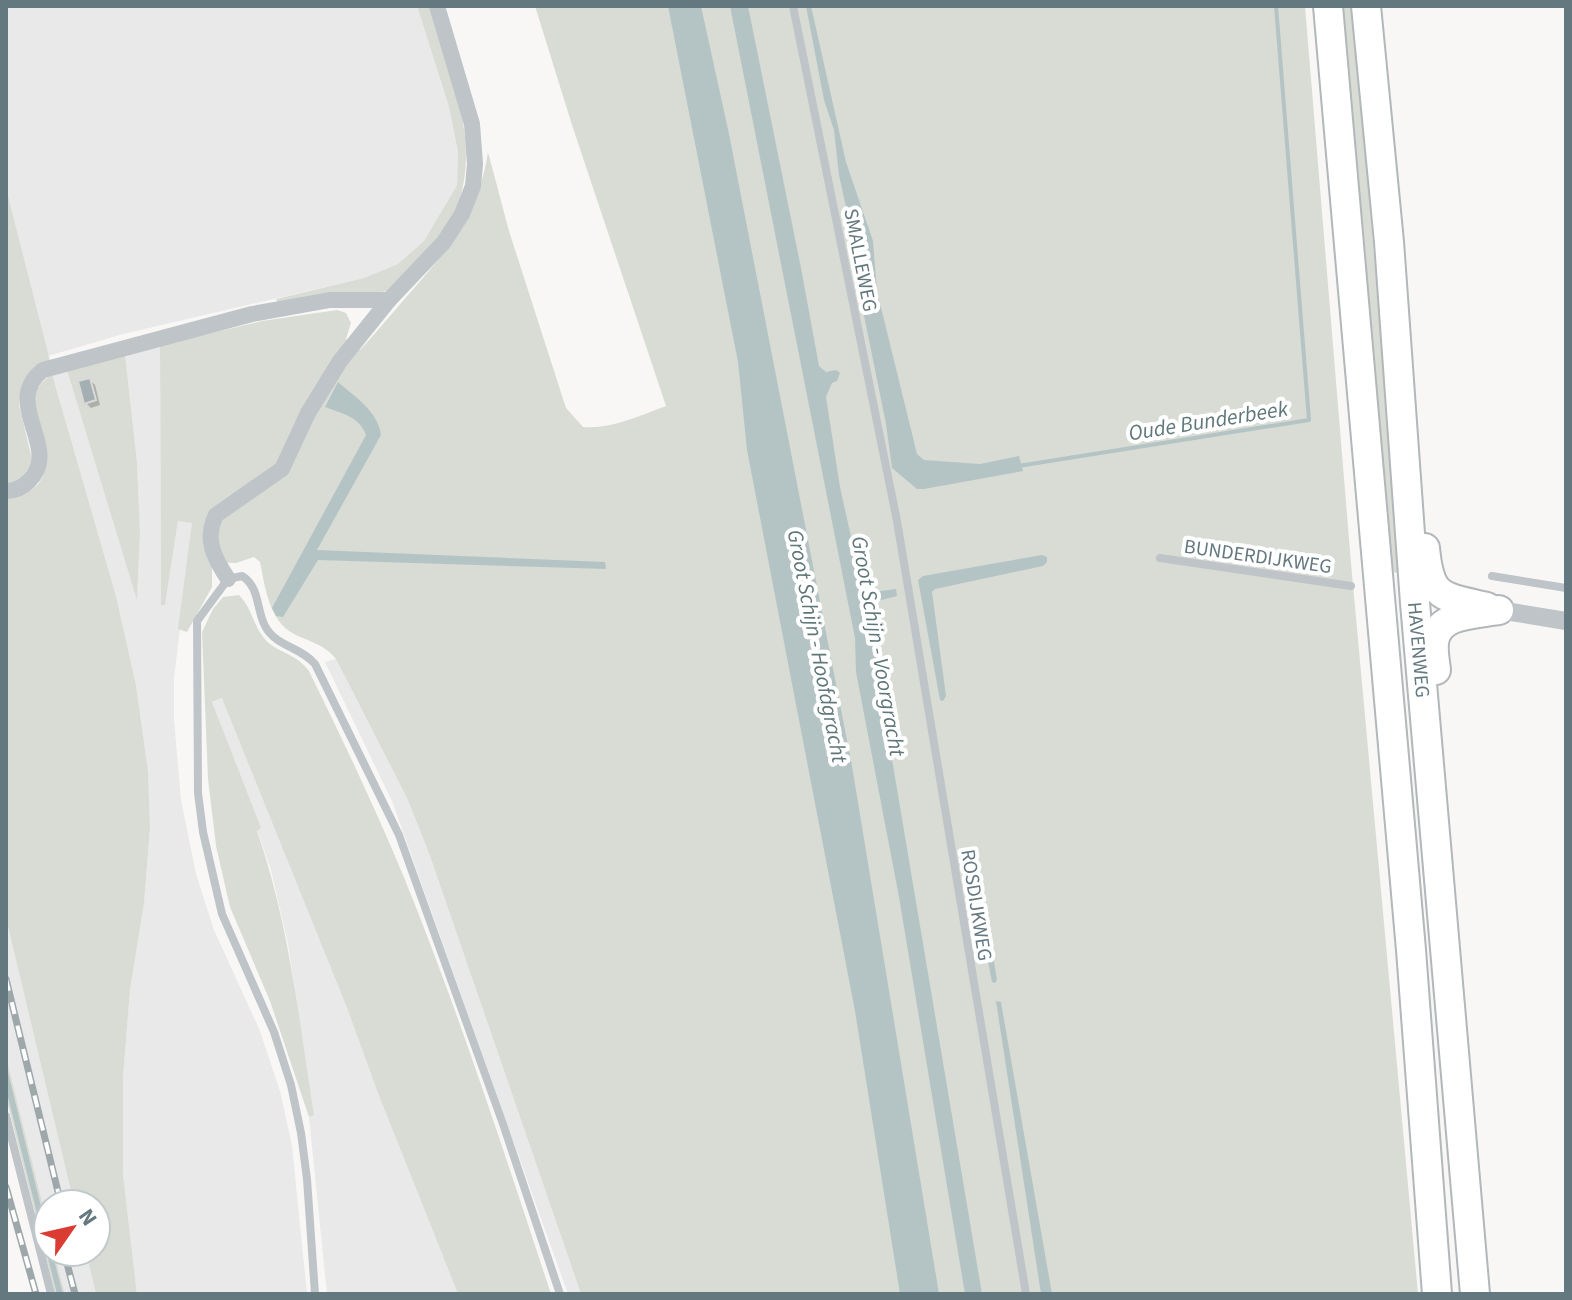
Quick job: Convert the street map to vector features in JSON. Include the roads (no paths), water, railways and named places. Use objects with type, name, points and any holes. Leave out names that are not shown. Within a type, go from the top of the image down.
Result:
[{"type":"highway","name":"HAVENWEG","points":[[1328,6],[1411,950],[1437,1294]]},
{"type":"highway","name":"HAVENWEG","points":[[1366,6],[1389,242],[1415,603],[1475,1294]]},
{"type":"highway","points":[[1389,242],[1411,381],[1428,575],[1436,590],[1447,598],[1499,610]]},
{"type":"highway","points":[[1454,1062],[1456,922],[1434,640],[1441,627],[1452,618],[1499,610]]},
{"type":"street","points":[[228,579],[216,561],[211,545],[211,524],[216,515],[282,469],[322,387],[389,300],[444,242],[462,214],[473,186],[475,146],[469,105],[437,6]]},
{"type":"street","points":[[6,491],[22,487],[38,470],[40,458],[25,408],[25,398],[31,382],[43,370],[252,314],[330,300],[389,300]]},
{"type":"street","points":[[1499,610],[1566,621]]},
{"type":"lane","name":"SMALLEWEG","points":[[793,6],[897,521]]},
{"type":"lane","name":"ROSDIJKWEG","points":[[897,521],[1026,1294]]},
{"type":"lane","name":"BUNDERDIJKWEG","points":[[1160,558],[1351,586]]},
{"type":"lane","points":[[315,1294],[307,1179],[291,1085],[274,1032],[222,914],[203,832],[198,793],[197,621],[228,579],[242,576],[254,588],[265,626],[271,635],[300,650],[315,664],[384,801],[472,1035],[560,1294]]},
{"type":"lane","points":[[1492,576],[1566,588]]},
{"type":"lane","points":[[6,1116],[51,1294]]},
{"type":"water","name":"Groot Schijn - Hoofdgracht","points":[[668,6],[701,6],[729,134],[852,766],[939,1294],[900,1294],[855,1011],[747,450],[738,362]]},
{"type":"water","points":[[730,6],[748,6],[819,366],[826,372],[836,370],[840,373],[826,397],[840,487],[861,582],[865,593],[896,589],[897,596],[870,603],[878,676],[982,1294],[965,1294],[899,897],[856,672],[855,638]]},
{"type":"water","points":[[806,6],[811,6],[846,162],[873,241],[877,291],[917,454],[924,460],[980,464],[1019,456],[1023,471],[917,489],[892,468],[858,286],[858,262],[839,175],[834,130],[824,100]]},
{"type":"water","points":[[338,382],[371,412],[381,435],[317,550],[605,562],[606,569],[318,560],[283,617],[276,616],[272,608],[366,435],[355,420],[325,407]]},
{"type":"water","points":[[1042,555],[1047,557],[1043,566],[932,592],[946,696],[943,701],[940,700],[918,580],[923,576]]},
{"type":"water","points":[[983,922],[988,925],[995,983],[992,982],[981,926]]},
{"type":"water","points":[[996,1001],[1001,1002],[1052,1294],[1041,1294]]},
{"type":"water","points":[[6,1064],[36,1188],[32,1188],[32,1194],[6,1089]]},
{"type":"water","points":[[51,1268],[56,1268],[63,1294],[57,1294]]},
{"type":"waterway","name":"Oude Bunderbeek","points":[[1018,466],[1309,420],[1276,6]]},
{"type":"railway","points":[[6,979],[57,1188]]},
{"type":"railway","points":[[6,1187],[36,1294]]},
{"type":"railway","points":[[68,1268],[75,1294]]},
{"type":"water label","name":"Groot Schijn - Voorgracht","points":[[879,646]]}]
